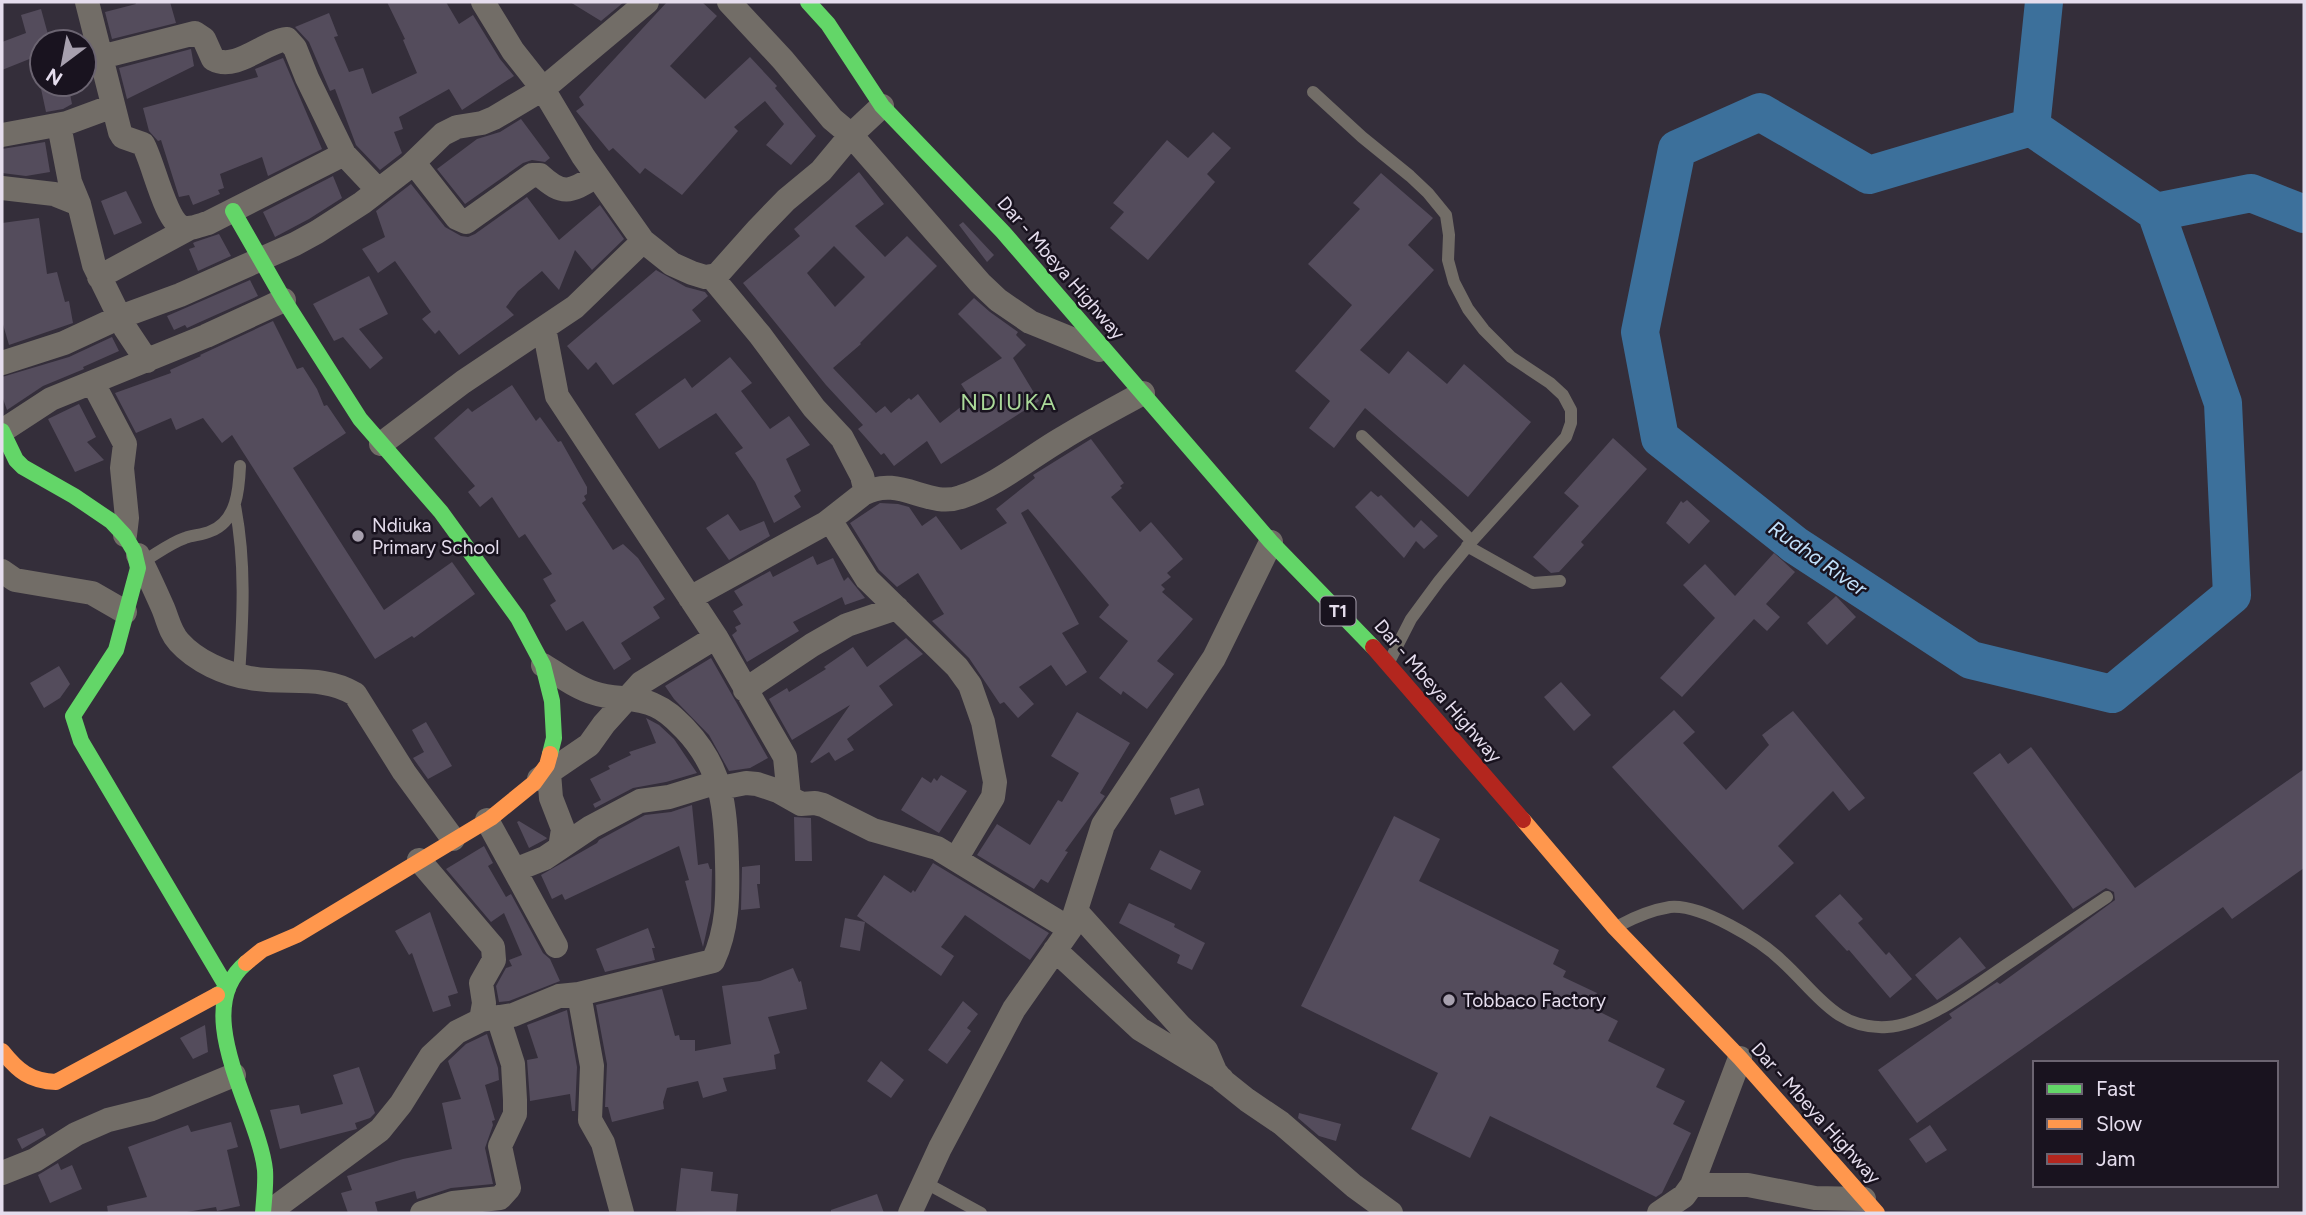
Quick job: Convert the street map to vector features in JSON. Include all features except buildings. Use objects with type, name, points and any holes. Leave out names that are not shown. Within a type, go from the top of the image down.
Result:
[{"type":"main road","name":"Dar - Mbeya Highway","points":[[808,2],[828,24],[882,106],[1003,232],[1271,542],[1388,663],[1615,928],[1740,1058],[1870,1206]]},
{"type":"main road","points":[[233,211],[284,300],[360,419],[440,512],[518,618],[542,665],[552,701],[554,738],[541,778],[487,820],[297,935],[262,950],[238,970],[228,989],[223,1007],[227,1047],[265,1170],[266,1213]]},
{"type":"main road","points":[[2,431],[16,460],[23,467],[107,518],[133,547],[138,568],[116,650],[78,708],[74,723],[81,741],[133,831],[228,989]]},
{"type":"main road","points":[[2,1051],[22,1075],[37,1082],[56,1082],[228,989]]},
{"type":"street","points":[[87,2],[123,137],[139,141],[149,156],[171,218],[181,226],[190,228]]},
{"type":"street","points":[[482,2],[643,241],[672,264],[692,274],[705,277],[717,275],[725,268],[786,200],[821,171],[851,135],[882,106]]},
{"type":"street","points":[[2,363],[64,343],[120,317],[180,295],[317,232],[414,163],[443,134],[457,127],[494,118],[543,89],[647,2]]},
{"type":"street","points":[[729,2],[998,300],[1030,323],[1109,354]]},
{"type":"street","points":[[101,57],[195,33],[204,39],[213,59],[224,61],[263,50],[287,39],[295,48],[344,153],[378,190]]},
{"type":"street","points":[[2,135],[59,125],[113,106]]},
{"type":"street","points":[[59,125],[70,182],[79,204],[94,265],[120,317],[147,361]]},
{"type":"street","points":[[99,277],[190,228],[233,211],[344,153]]},
{"type":"street","points":[[414,163],[457,218],[466,222],[532,175],[540,175],[554,186],[567,191],[597,176]]},
{"type":"street","points":[[2,188],[54,194],[79,204]]},
{"type":"street","points":[[381,444],[463,382],[575,307],[643,241]]},
{"type":"street","points":[[711,276],[760,335],[814,408],[842,438],[862,476],[863,494]]},
{"type":"street","points":[[2,431],[51,400],[284,300]]},
{"type":"street","points":[[544,328],[557,396],[716,636],[785,757],[789,797]]},
{"type":"street","points":[[93,383],[125,444],[122,468],[133,547],[178,641],[190,653],[209,665],[239,675],[323,682],[344,687],[355,694],[404,772],[453,839]]},
{"type":"street","points":[[690,598],[830,520],[873,488],[887,486],[938,499],[960,498],[986,486],[1064,437],[1143,393]]},
{"type":"street","points":[[830,520],[867,579],[957,667],[970,685],[993,762],[995,782],[993,797],[956,859]]},
{"type":"street","points":[[910,1213],[940,1148],[1014,1009],[1073,920],[1103,825],[1214,658],[1271,542]]},
{"type":"street","points":[[2,571],[15,580],[92,593],[125,612]]},
{"type":"street","points":[[745,690],[847,625],[897,608]]},
{"type":"street","points":[[560,848],[563,829],[541,778],[589,745],[641,683],[716,636]]},
{"type":"street","points":[[266,1213],[380,1130],[401,1104],[431,1056],[457,1032],[489,1018],[513,1015],[559,996],[579,994],[713,961],[720,947],[729,903],[724,801],[711,762],[699,743],[671,715],[654,704],[593,693],[542,665]]},
{"type":"street","points":[[757,784],[770,776],[785,757]]},
{"type":"street","points":[[515,870],[545,858],[591,827],[640,801],[719,785],[746,783],[768,786],[801,804],[823,805],[873,830],[924,843],[1073,920],[1206,1050],[1215,1071],[1223,1080]]},
{"type":"street","points":[[487,820],[556,946]]},
{"type":"street","points":[[419,860],[493,947],[494,960],[481,983],[489,1018],[513,1064],[515,1100],[515,1114],[500,1146],[509,1188],[500,1198],[453,1203],[422,1213]]},
{"type":"street","points":[[1055,950],[1140,1029],[1223,1080],[1391,1213]]},
{"type":"street","points":[[579,994],[592,1066],[590,1120],[603,1143],[622,1213]]},
{"type":"street","points":[[1659,1213],[1684,1196],[1692,1185],[1740,1058]]},
{"type":"street","points":[[2,1173],[35,1160],[76,1134],[108,1120],[152,1109],[234,1074]]},
{"type":"street","points":[[1692,1185],[1748,1185],[1870,1206]]},
{"type":"lane","points":[[1313,92],[1428,192],[1446,215],[1449,235],[1448,260],[1454,282],[1468,309],[1511,357],[1563,395],[1571,410],[1571,423],[1566,437],[1470,543],[1411,619],[1388,663]]},
{"type":"lane","points":[[1362,436],[1470,543],[1533,583],[1560,581]]},
{"type":"lane","points":[[239,675],[243,582],[242,540],[235,506],[240,466]]},
{"type":"lane","points":[[133,547],[178,541],[211,532],[219,527],[235,506]]},
{"type":"lane","points":[[1615,928],[1639,915],[1672,907],[1707,914],[1745,934],[1782,960],[1814,995],[1840,1017],[1864,1026],[1887,1027],[1931,1013],[1965,993],[2107,897]]},
{"type":"lane","points":[[924,1182],[981,1213]]},
{"type":"waterway","name":"Ruaha River","points":[[2044,2],[2031,127],[2156,212],[2251,193],[2304,214]]},
{"type":"waterway","name":"Ruaha River","points":[[2031,127],[1869,175],[1760,112],[1677,149],[1640,332],[1660,438],[1795,545],[1971,660],[2112,694],[2232,595],[2223,403],[2156,212]]},
{"type":"traffic: fast","points":[[808,2],[828,24],[882,106],[1003,232],[1271,542],[1373,647]]},
{"type":"traffic: fast","points":[[233,211],[284,300],[360,419],[441,512],[518,618],[543,665],[552,701],[554,738],[550,754]]},
{"type":"traffic: fast","points":[[2,431],[16,460],[23,467],[111,521],[134,551],[138,568],[116,650],[73,716],[81,741],[228,989],[217,995]]},
{"type":"traffic: fast","points":[[246,963],[230,983],[224,1007],[225,1034],[260,1146],[265,1170],[263,1213]]},
{"type":"traffic: slow","points":[[246,963],[262,950],[297,935],[491,818],[534,783],[547,765],[550,754]]},
{"type":"traffic: slow","points":[[1523,820],[1615,928],[1740,1058],[1877,1213]]},
{"type":"traffic: slow","points":[[2,1051],[25,1074],[39,1080],[56,1082],[217,995]]},
{"type":"traffic: jam","points":[[1373,647],[1523,820]]},
{"type":"place","name":"Ndiuka Primary School","points":[[358,536]]},
{"type":"place","name":"Tobbaco Factory","points":[[1449,1000]]},
{"type":"district","name":"NDIUKA","points":[[1009,402]]}]
